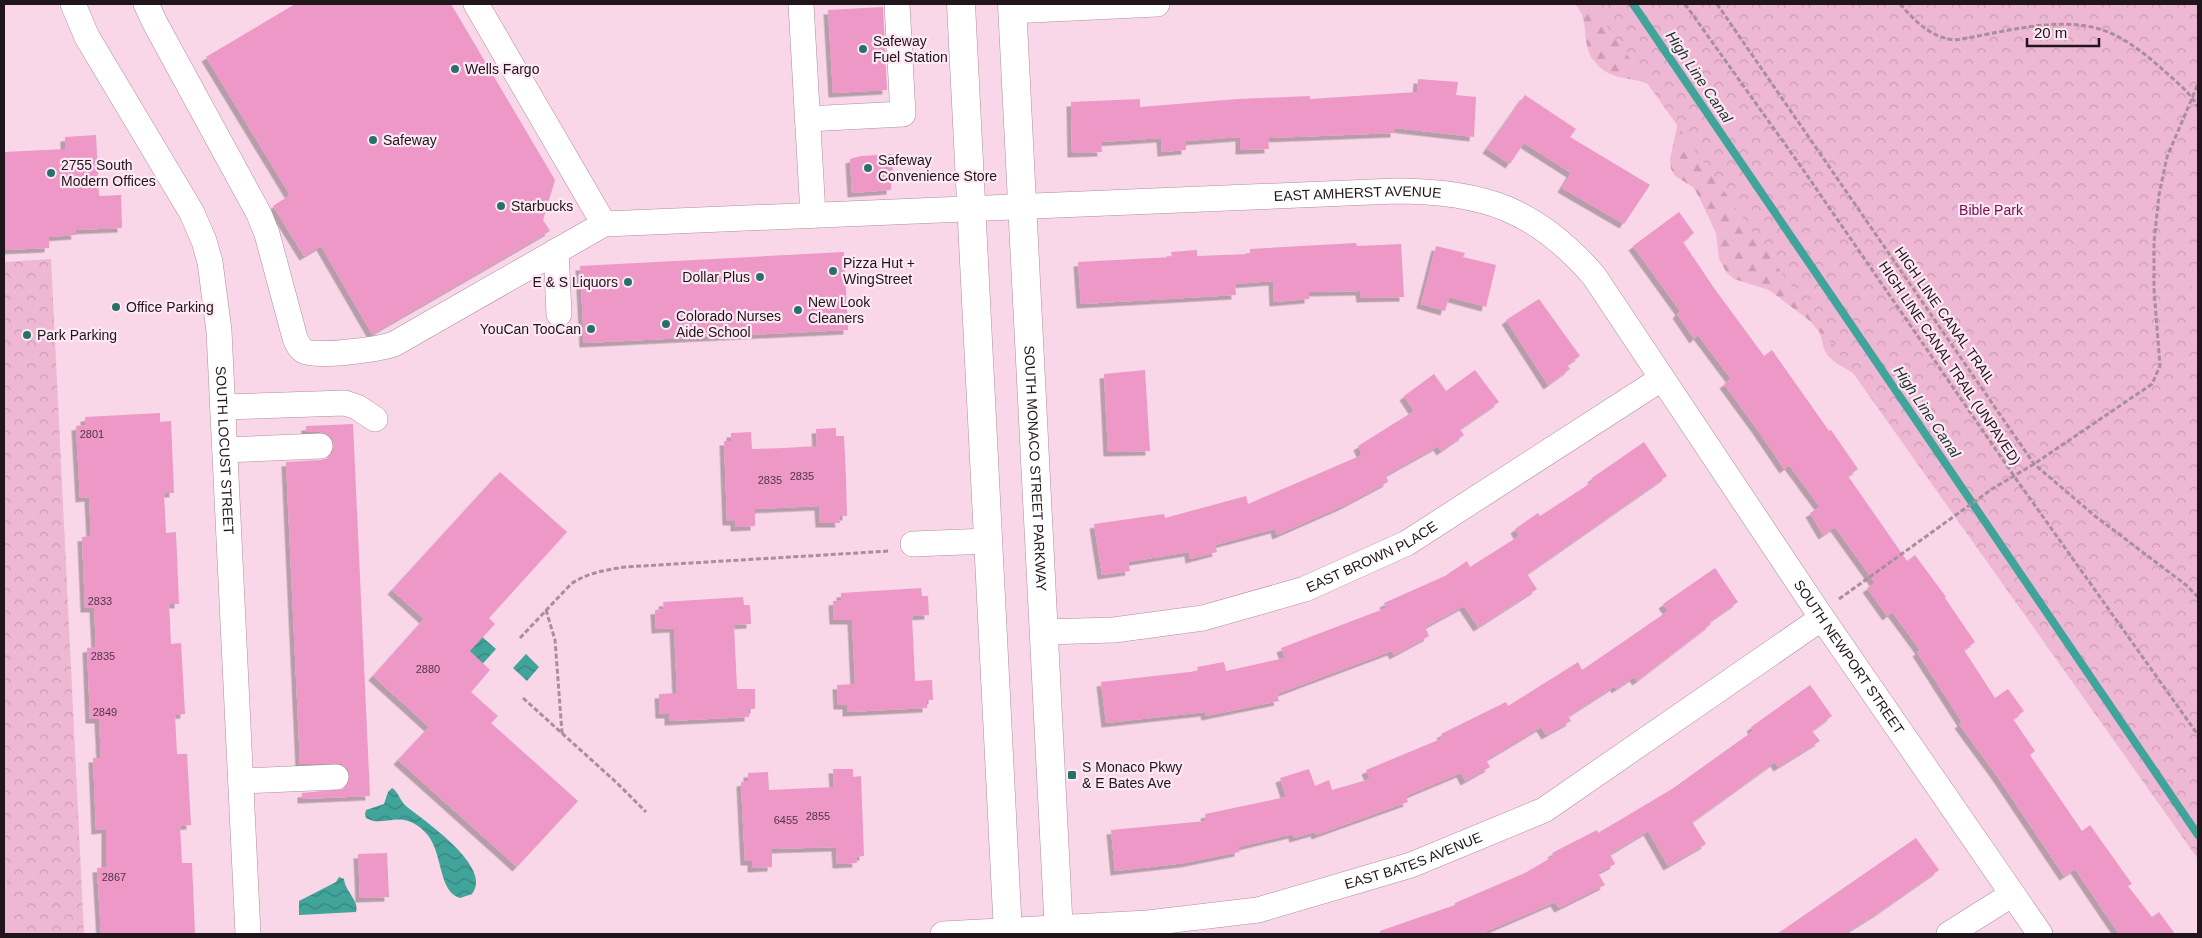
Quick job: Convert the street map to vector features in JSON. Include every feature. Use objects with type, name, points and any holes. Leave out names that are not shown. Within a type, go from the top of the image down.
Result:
[{"type":"main road","points":[[961,4],[1007,933]]},
{"type":"main road","name":"SOUTH MONACO STREET PARKWAY","points":[[1012,7],[1059,931]]},
{"type":"street","name":"SOUTH LOCUST STREET","points":[[73,4],[84,32],[192,213],[204,240],[210,262],[216,300],[223,407],[248,934]]},
{"type":"street","points":[[146,4],[259,214],[267,234],[294,338],[298,346],[304,351],[311,353],[384,348],[604,224],[476,4]]},
{"type":"street","points":[[801,4],[813,215]]},
{"type":"street","points":[[808,119],[903,114],[897,4]]},
{"type":"street","points":[[1012,7],[1157,4]]},
{"type":"street","name":"EAST AMHERST AVENUE","points":[[604,224],[1395,191],[1435,191],[1473,197],[1511,211],[1544,228],[1572,250],[1594,276],[1662,379]]},
{"type":"street","points":[[556,252],[560,314]]},
{"type":"street","name":"SOUTH NEWPORT STREET","points":[[1662,379],[1822,618],[2011,895],[2040,934]]},
{"type":"street","name":"EAST BROWN PLACE","points":[[1043,632],[1114,630],[1203,618],[1306,589],[1407,543],[1662,379]]},
{"type":"street","points":[[223,407],[342,403],[357,407],[375,419]]},
{"type":"street","points":[[225,444],[313,439]]},
{"type":"street","points":[[913,544],[988,541]]},
{"type":"street","name":"EAST BATES AVENUE","points":[[943,934],[1059,931],[1258,910],[1411,865],[1544,810],[1822,618]]},
{"type":"street","points":[[241,788],[329,784]]},
{"type":"street","points":[[1949,934],[2011,895]]},
{"type":"path","name":"HIGH LINE CANAL TRAIL (UNPAVED)","points":[[1684,4],[1814,184],[2014,476],[2198,734]]},
{"type":"path","name":"HIGH LINE CANAL TRAIL","points":[[1717,4],[2034,464],[2095,516],[2186,585],[2198,598]]},
{"type":"path","points":[[1900,4],[1927,31],[1941,38],[1955,40],[2046,25],[2068,25],[2103,30],[2126,41],[2154,62],[2192,96],[2198,106]]},
{"type":"path","points":[[1822,618],[1843,594],[1937,527],[2152,384],[2160,366],[2154,289],[2154,242],[2159,195],[2167,157],[2198,84]]},
{"type":"path","points":[[520,638],[563,591],[579,578],[612,569],[876,553],[897,550],[913,544]]},
{"type":"path","points":[[546,610],[556,640],[562,733]]},
{"type":"path","points":[[523,698],[646,812]]},
{"type":"green space","points":[[1575,4],[1671,4],[1867,381],[1836,363],[1828,356],[1820,333],[1810,321],[1769,290],[1734,279],[1727,273],[1719,259],[1716,233],[1699,197],[1693,187],[1675,176],[1671,169],[1670,159],[1678,122],[1657,89],[1646,83],[1608,73],[1594,61],[1587,47],[1583,17]]},
{"type":"green space","name":"Bible Park","points":[[1591,4],[2198,4],[2198,859]]},
{"type":"green space","points":[[51,259],[84,934],[4,934],[4,262]]},
{"type":"green space","points":[[2189,273],[2198,273],[2198,325]]},
{"type":"green space","points":[[4,871],[11,895],[16,934],[4,934]]},
{"type":"water","points":[[480,635],[496,649],[459,690],[445,655]]},
{"type":"water","points":[[526,654],[539,667],[527,681],[513,668]]},
{"type":"water","points":[[392,788],[406,806],[454,845],[465,858],[473,871],[476,883],[472,894],[460,898],[453,894],[444,879],[431,840],[416,825],[400,819],[373,821],[366,818],[366,810],[384,804],[388,792]]},
{"type":"water","points":[[339,877],[344,879],[356,904],[356,912],[299,915],[299,901],[336,882]]},
{"type":"building","points":[[295,4],[451,4],[555,180],[543,220],[550,231],[372,334],[321,246],[304,256],[273,206],[290,195],[206,57]]},
{"type":"building","points":[[883,7],[887,90],[833,93],[828,10]]},
{"type":"building","points":[[1418,79],[1458,82],[1456,95],[1476,97],[1474,137],[1395,128],[1395,133],[1268,138],[1269,149],[1240,150],[1240,137],[1186,141],[1186,150],[1162,152],[1161,138],[1101,142],[1102,152],[1072,153],[1071,102],[1140,99],[1140,107],[1238,99],[1310,96],[1310,99],[1417,92]]},
{"type":"building","points":[[1525,95],[1576,129],[1570,137],[1650,185],[1624,224],[1562,188],[1571,173],[1524,143],[1510,164],[1487,149]]},
{"type":"building","name":"2755 South Modern Offices","points":[[96,135],[99,196],[121,195],[122,228],[75,230],[76,235],[49,237],[49,248],[4,250],[4,152],[65,149],[65,137]]},
{"type":"building","points":[[892,154],[893,177],[891,178],[891,190],[852,193],[850,159],[861,156]]},
{"type":"building","points":[[1679,212],[1694,233],[1683,242],[1714,288],[1764,356],[1772,350],[1829,431],[1831,430],[1858,469],[1848,476],[1907,561],[1915,555],[1946,597],[1975,642],[1964,650],[1995,698],[2008,689],[2024,711],[2013,719],[2035,751],[2030,755],[2082,831],[2090,825],[2132,884],[2128,886],[2152,917],[2159,912],[2175,934],[2119,934],[2075,869],[2064,876],[1997,776],[1959,724],[1962,722],[1917,652],[1920,650],[1892,612],[1887,616],[1867,588],[1875,583],[1835,527],[1823,535],[1810,513],[1820,507],[1789,465],[1784,469],[1724,384],[1731,379],[1698,335],[1694,339],[1677,314],[1680,311],[1633,246]]},
{"type":"building","points":[[1356,243],[1357,246],[1401,244],[1404,297],[1361,298],[1360,291],[1309,292],[1309,299],[1274,302],[1273,281],[1235,284],[1236,295],[1081,304],[1078,262],[1172,257],[1171,252],[1197,250],[1197,256],[1250,254],[1250,249]]},
{"type":"building","points":[[1436,246],[1465,253],[1463,257],[1496,265],[1486,307],[1449,297],[1445,311],[1421,304]]},
{"type":"building","points":[[844,252],[848,330],[584,343],[580,266]]},
{"type":"building","points":[[1539,299],[1580,356],[1567,365],[1570,369],[1548,385],[1506,320]]},
{"type":"building","points":[[1145,370],[1150,451],[1108,452],[1104,374]]},
{"type":"building","points":[[1475,370],[1499,402],[1460,429],[1464,435],[1441,451],[1438,446],[1386,475],[1388,482],[1345,505],[1277,535],[1275,529],[1215,545],[1217,552],[1190,559],[1189,552],[1128,562],[1130,571],[1102,575],[1094,524],[1164,514],[1165,518],[1246,496],[1248,504],[1362,455],[1358,446],[1414,411],[1404,396],[1434,374],[1446,391]]},
{"type":"building","points":[[160,413],[160,422],[171,421],[174,493],[164,493],[166,533],[176,532],[179,604],[169,604],[171,644],[181,643],[185,714],[175,715],[177,754],[187,754],[191,825],[180,826],[182,863],[192,863],[195,934],[101,934],[97,868],[106,867],[106,829],[96,830],[93,758],[101,758],[99,719],[90,719],[87,648],[96,647],[94,608],[85,608],[82,537],[91,536],[89,497],[80,498],[76,426],[85,425],[85,417]]},
{"type":"building","points":[[353,424],[370,796],[302,799],[302,793],[343,789],[348,784],[350,777],[348,769],[342,764],[300,764],[286,462],[321,460],[328,458],[332,453],[334,446],[332,438],[320,432],[306,432],[306,426]]},
{"type":"building","points":[[836,428],[836,436],[844,436],[846,478],[847,516],[839,516],[840,523],[820,523],[819,506],[755,509],[755,526],[735,527],[735,521],[727,521],[724,441],[731,441],[731,433],[751,432],[752,449],[784,448],[817,446],[816,429]]},
{"type":"building","points":[[1644,442],[1667,476],[1527,574],[1537,589],[1478,627],[1464,606],[1425,627],[1429,636],[1394,655],[1392,651],[1277,694],[1279,701],[1206,716],[1205,712],[1106,723],[1101,682],[1198,671],[1197,667],[1224,662],[1226,671],[1285,658],[1281,648],[1386,608],[1384,603],[1445,576],[1467,561],[1470,567],[1519,536],[1515,529],[1538,513],[1540,516],[1583,488],[1593,481],[1592,478]]},
{"type":"building","points":[[500,472],[567,532],[489,618],[495,624],[470,651],[490,670],[471,692],[498,716],[491,723],[578,801],[517,867],[398,760],[429,727],[373,676],[424,619],[392,590]]},
{"type":"building","points":[[1715,568],[1738,602],[1709,622],[1711,624],[1637,681],[1634,677],[1616,689],[1615,686],[1568,716],[1571,721],[1546,735],[1541,727],[1486,760],[1490,767],[1465,781],[1461,773],[1406,796],[1408,802],[1316,835],[1315,832],[1294,838],[1293,834],[1239,847],[1239,852],[1185,863],[1115,871],[1111,830],[1206,821],[1205,814],[1286,797],[1280,778],[1309,769],[1315,786],[1329,780],[1332,790],[1370,779],[1366,770],[1443,738],[1441,734],[1506,702],[1508,706],[1578,662],[1582,670],[1668,611],[1663,604]]},
{"type":"building","points":[[921,588],[922,596],[928,596],[929,615],[912,616],[915,681],[932,680],[933,700],[927,700],[927,708],[847,712],[847,705],[838,705],[837,685],[855,684],[852,620],[834,620],[833,601],[841,600],[841,593]]},
{"type":"building","points":[[743,597],[744,605],[750,605],[751,624],[734,625],[737,689],[755,689],[755,709],[749,709],[749,717],[669,721],[669,714],[660,714],[659,694],[677,693],[674,628],[656,629],[655,610],[664,609],[663,602]]},
{"type":"building","points":[[1810,685],[1832,716],[1812,731],[1820,741],[1778,767],[1775,762],[1692,822],[1706,844],[1668,866],[1648,831],[1610,854],[1615,864],[1598,873],[1605,885],[1559,908],[1555,902],[1481,934],[1380,934],[1380,931],[1455,905],[1455,903],[1525,873],[1554,856],[1552,853],[1597,830],[1598,833],[1672,789],[1753,731],[1751,727]]},
{"type":"building","points":[[833,769],[853,769],[853,777],[861,776],[864,856],[856,857],[857,863],[837,864],[836,847],[772,849],[772,867],[752,868],[752,861],[745,861],[741,782],[748,781],[748,773],[768,772],[769,790],[834,787]]},
{"type":"building","points":[[1916,838],[1939,870],[1879,912],[1844,934],[1777,934]]},
{"type":"building","points":[[387,853],[389,897],[360,898],[358,854]]},
{"type":"waterway","name":"High Line Canal","points":[[1633,4],[2198,835]]},
{"type":"place","name":"Safeway Fuel Station","points":[[863,49]]},
{"type":"place","name":"Wells Fargo","points":[[455,69]]},
{"type":"place","name":"Safeway","points":[[373,140]]},
{"type":"place","name":"Safeway Convenience Store","points":[[868,168]]},
{"type":"place","name":"2755 South Modern Offices","points":[[51,173]]},
{"type":"place","name":"Starbucks","points":[[501,206]]},
{"type":"place","name":"Pizza Hut + WingStreet","points":[[833,271]]},
{"type":"place","name":"Dollar Plus","points":[[760,277]]},
{"type":"place","name":"E & S Liquors","points":[[628,282]]},
{"type":"place","name":"Office Parking","points":[[116,307]]},
{"type":"place","name":"New Look Cleaners","points":[[798,310]]},
{"type":"place","name":"Colorado Nurses Aide School","points":[[666,324]]},
{"type":"place","name":"YouCan TooCan","points":[[591,329]]},
{"type":"place","name":"Park Parking","points":[[27,335]]},
{"type":"place","name":"S Monaco Pkwy & E Bates Ave","points":[[1072,775]]}]
